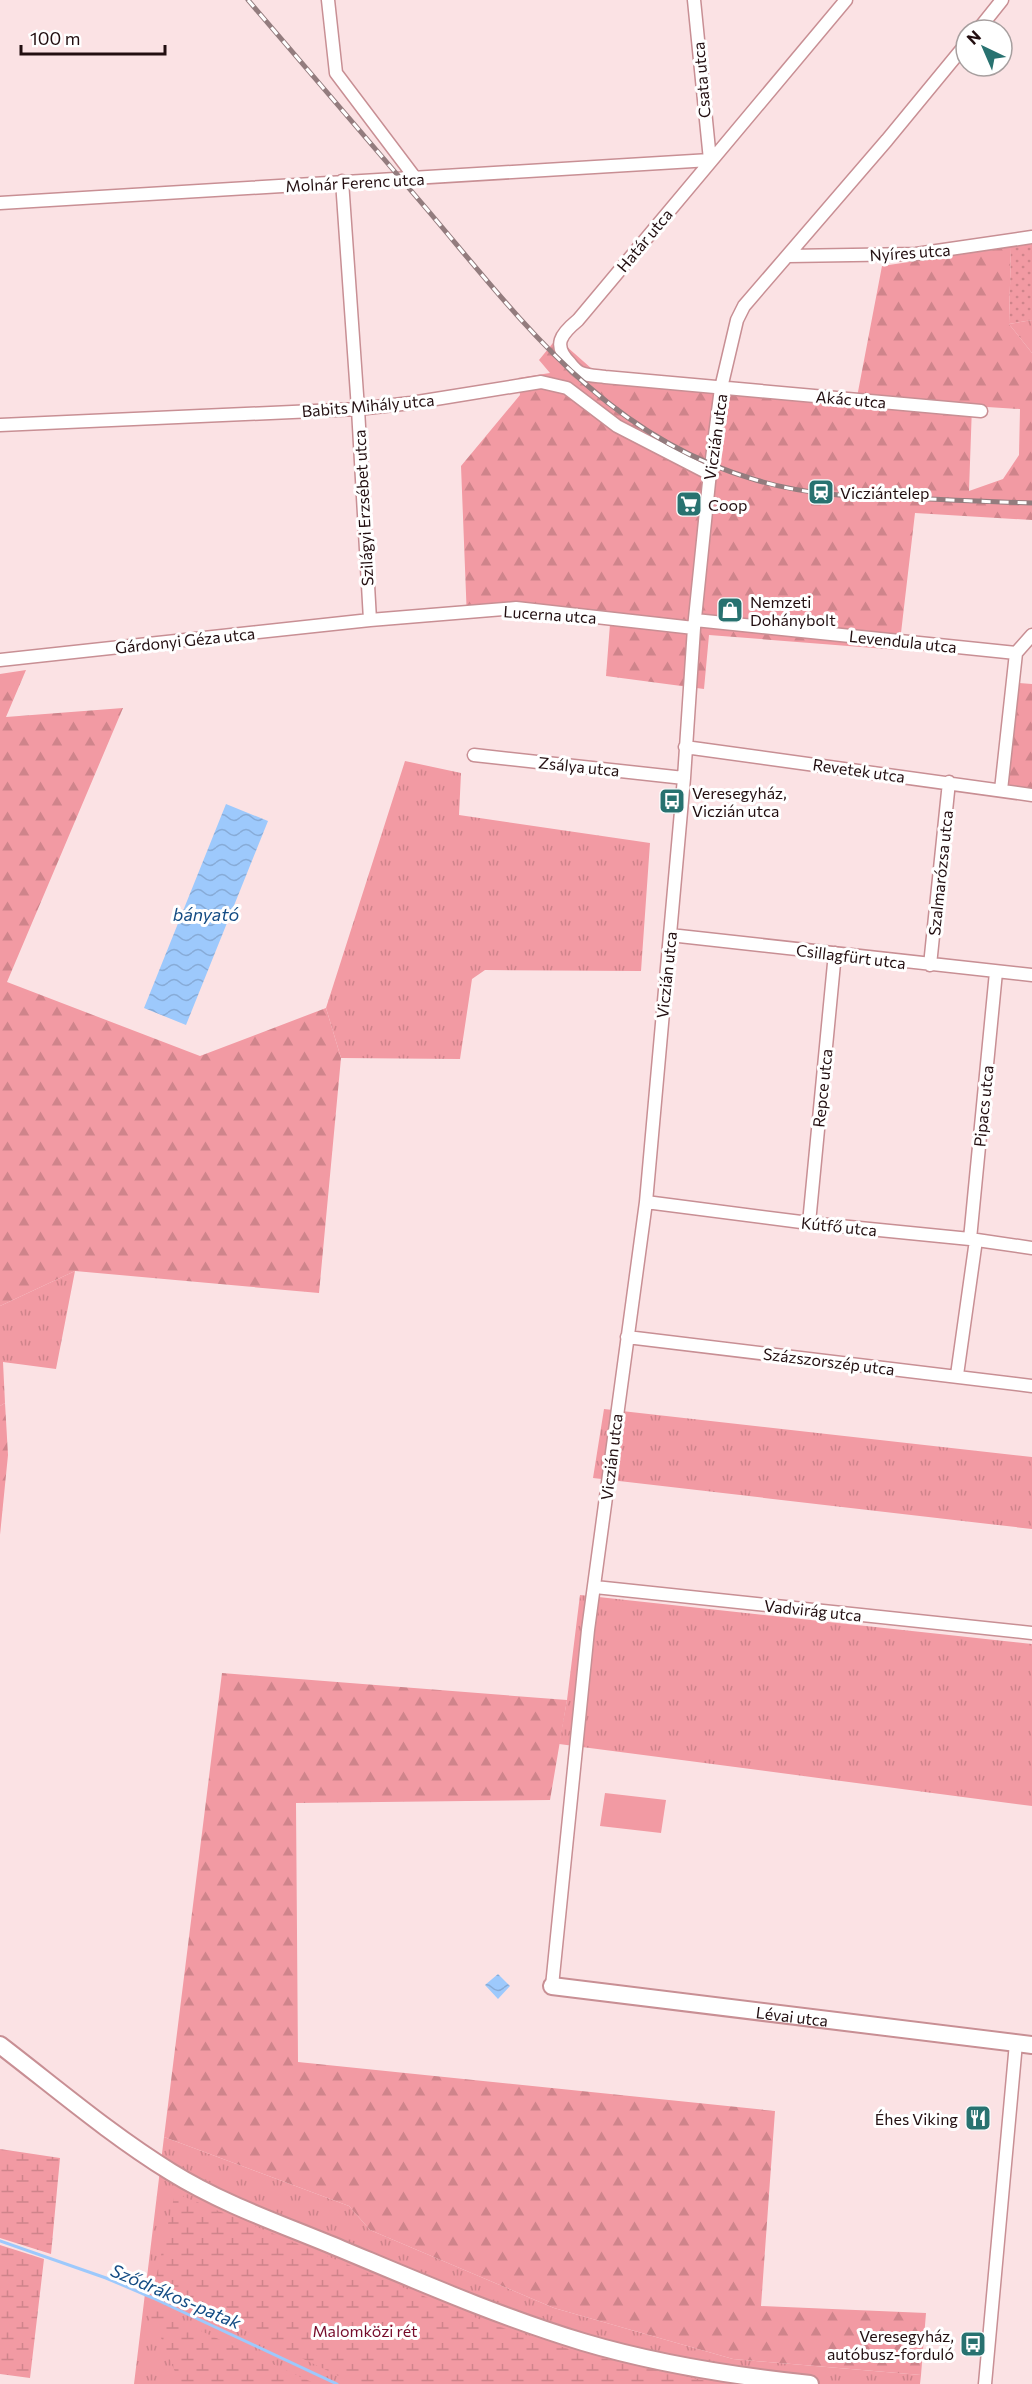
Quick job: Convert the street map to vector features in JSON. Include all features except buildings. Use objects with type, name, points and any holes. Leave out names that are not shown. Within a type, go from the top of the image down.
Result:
[{"type":"main road","name":"Lévai utca","points":[[552,1986],[1024,2044]]},
{"type":"main road","points":[[0,2045],[131,2144],[172,2172],[215,2195],[279,2223],[431,2286],[584,2342],[688,2368],[810,2384]]},
{"type":"street","points":[[328,0],[336,73],[416,179]]},
{"type":"street","name":"Csata utca","points":[[694,0],[710,160]]},
{"type":"street","name":"Határ utca","points":[[722,388],[581,373],[562,356],[561,337],[578,320],[846,0]]},
{"type":"street","points":[[988,18],[1002,0]]},
{"type":"street","name":"Viczián utca","points":[[552,1986],[588,1630],[646,1202],[684,778],[695,624],[710,474],[722,388],[739,314],[954,58]]},
{"type":"street","name":"Molnár Ferenc utca","points":[[0,203],[710,160]]},
{"type":"street","name":"Szilágyi Erzsébet utca","points":[[342,181],[358,409],[369,620]]},
{"type":"street","name":"Nyíres utca","points":[[788,256],[916,254],[1032,237]]},
{"type":"street","name":"Babits Mihály utca","points":[[0,425],[358,409],[411,403],[541,382],[567,388],[617,426],[710,474]]},
{"type":"street","name":"Akác utca","points":[[722,388],[981,411]]},
{"type":"street","name":"Lucerna utca","points":[[369,620],[516,608],[695,624]]},
{"type":"street","name":"Gárdonyi Géza utca","points":[[0,660],[369,620]]},
{"type":"street","name":"Levendula utca","points":[[695,624],[1016,653]]},
{"type":"street","points":[[1001,790],[1016,653],[1032,635]]},
{"type":"street","name":"Revetek utca","points":[[685,747],[1032,795]]},
{"type":"street","name":"Zsálya utca","points":[[474,755],[684,778]]},
{"type":"street","name":"Szalmarózsa utca","points":[[930,965],[950,782]]},
{"type":"street","name":"Csillagfürt utca","points":[[670,935],[1032,975]]},
{"type":"street","name":"Repce utca","points":[[809,1223],[835,954]]},
{"type":"street","name":"Pipacs utca","points":[[957,1376],[973,1240],[996,972]]},
{"type":"street","name":"Kútfő utca","points":[[646,1202],[1032,1248]]},
{"type":"street","name":"Százszorszép utca","points":[[627,1337],[1032,1386]]},
{"type":"street","name":"Vadvirág utca","points":[[595,1587],[1032,1633]]},
{"type":"street","points":[[985,2384],[1024,2044]]},
{"type":"green space","points":[[1032,244],[1032,320],[1009,324],[1011,247]]},
{"type":"green space","points":[[1011,247],[1009,324],[1032,353],[1032,520],[915,513],[899,650],[709,635],[704,689],[606,676],[610,624],[514,615],[467,619],[461,466],[520,395],[518,378],[550,373],[539,360],[557,338],[592,369],[857,397],[882,266]],"holes":[[[972,406],[1020,409],[1019,455],[1003,479],[969,491]]]},
{"type":"green space","points":[[1032,320],[1032,353],[1009,324]]},
{"type":"green space","points":[[26,670],[6,717],[123,708],[7,982],[200,1056],[326,1008],[341,1058],[319,1293],[75,1271],[0,1306],[0,674]]},
{"type":"green space","points":[[1019,683],[1032,684],[1032,790],[1006,785]]},
{"type":"green space","points":[[405,761],[461,773],[459,815],[650,843],[641,971],[485,970],[472,979],[460,1059],[341,1058],[326,1008]]},
{"type":"green space","points":[[75,1271],[56,1369],[3,1362],[5,1403],[0,1406],[0,1306]]},
{"type":"green space","points":[[5,1403],[8,1455],[0,1535],[0,1406]]},
{"type":"green space","points":[[604,1409],[1032,1457],[1032,1529],[593,1478]]},
{"type":"green space","points":[[580,1595],[1032,1644],[1032,1806],[559,1744]]},
{"type":"green space","points":[[222,1673],[567,1700],[550,1800],[296,1803],[298,2062],[775,2111],[761,2306],[926,2313],[921,2375],[733,2359],[554,2308],[370,2230],[349,2206],[164,2137]]},
{"type":"green space","points":[[605,1793],[666,1800],[661,1833],[600,1826]]},
{"type":"green space","points":[[164,2137],[349,2206],[370,2230],[554,2308],[733,2359],[921,2375],[920,2384],[134,2384]]},
{"type":"green space","points":[[0,2149],[60,2158],[51,2254],[0,2238]]},
{"type":"green space","name":"Malomközi rét","points":[[175,2193],[491,2324],[584,2354],[720,2384],[355,2384],[223,2320],[153,2291]]},
{"type":"green space","points":[[0,2245],[44,2259],[30,2378],[0,2374]]},
{"type":"green space","name":"Malomközi rét","points":[[151,2308],[316,2384],[180,2384],[157,2328],[149,2322]]},
{"type":"water","name":"bányató","points":[[226,804],[268,821],[186,1025],[144,1008]]},
{"type":"water","points":[[498,1974],[510,1986],[498,1999],[485,1985]]},
{"type":"waterway","name":"Sződrákos-patak","points":[[0,2241],[106,2278],[337,2384]]},
{"type":"railway","points":[[248,0],[532,332],[610,405],[654,435],[702,461],[756,480],[793,489],[850,496],[1032,503]]},
{"type":"place","name":"Vicziántelep","points":[[821,492]]},
{"type":"place","name":"Coop","points":[[689,504]]},
{"type":"place","name":"Nemzeti Dohánybolt","points":[[730,610]]},
{"type":"place","name":"Veresegyház, Viczián utca","points":[[672,801]]},
{"type":"place","name":"Éhes Viking","points":[[978,2118]]},
{"type":"place","name":"Veresegyház, autóbusz-forduló","points":[[973,2344]]}]
